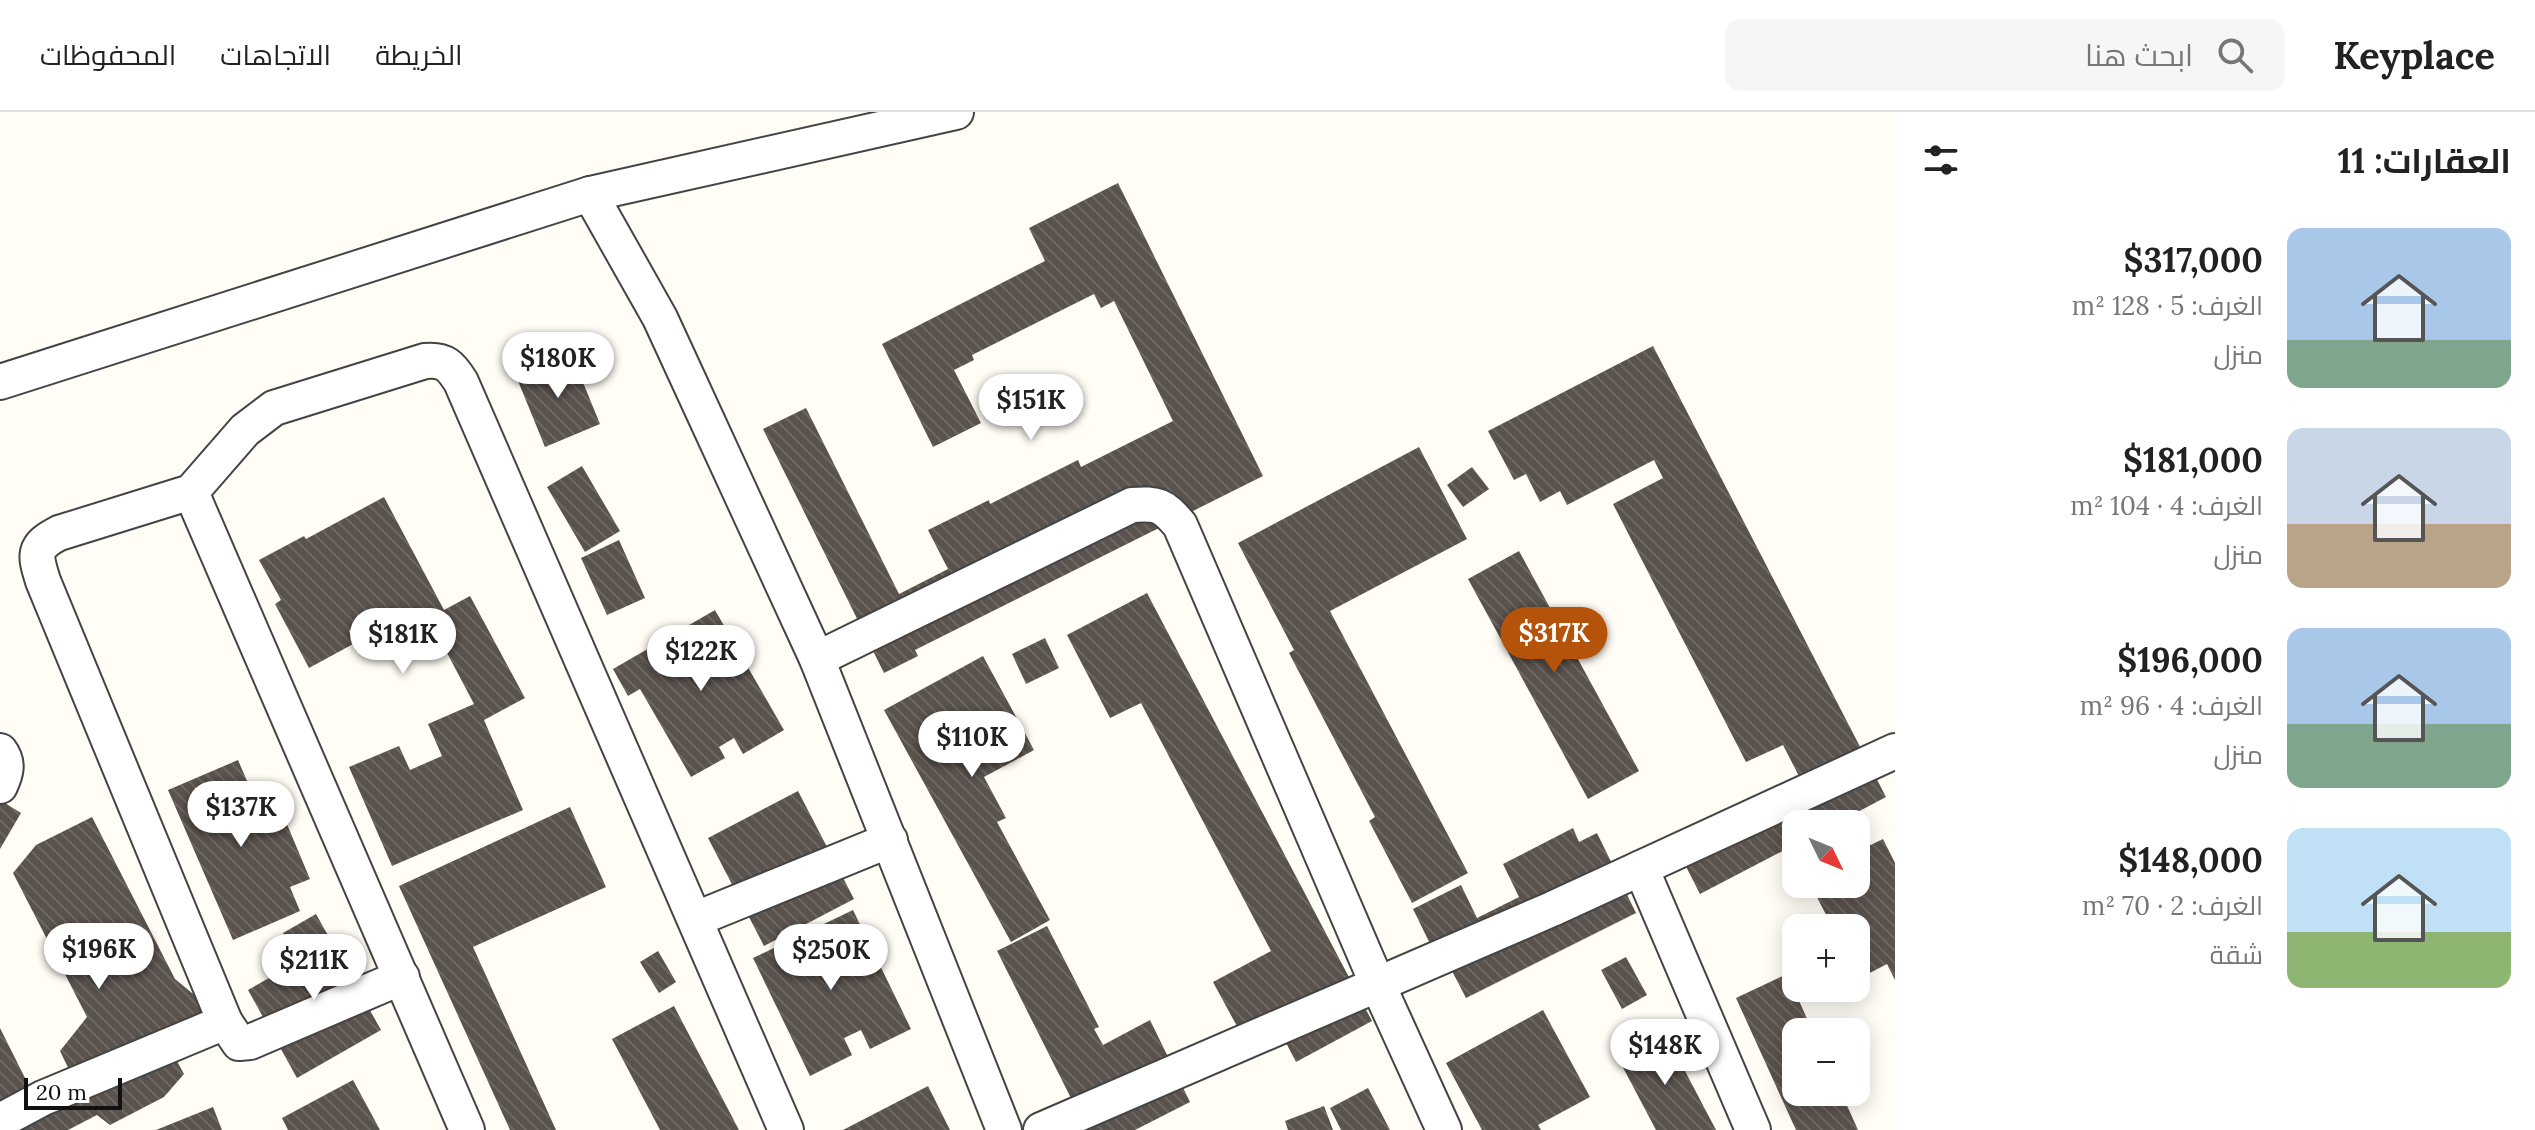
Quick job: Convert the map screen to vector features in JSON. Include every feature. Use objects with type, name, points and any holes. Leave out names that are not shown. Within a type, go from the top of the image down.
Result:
[{"type":"street","points":[[0,382],[590,194],[956,112]]},
{"type":"street","points":[[590,194],[660,318],[817,659],[1004,1130]]},
{"type":"street","points":[[402,977],[250,1042],[239,1043],[225,1022],[36,559],[37,550],[45,540],[59,533],[191,492],[245,430],[274,408],[425,361],[439,360],[451,367],[470,403],[786,1130]]},
{"type":"street","points":[[191,492],[467,1130]]},
{"type":"street","points":[[817,659],[1132,505],[1151,504],[1166,509],[1180,525],[1377,983],[1444,1130]]},
{"type":"street","points":[[0,751],[6,762],[0,786]]},
{"type":"street","points":[[1041,1130],[1552,909],[1895,751]]},
{"type":"street","points":[[696,919],[890,840]]},
{"type":"street","points":[[1641,868],[1753,1130]]},
{"type":"street","points":[[0,1121],[43,1098],[225,1022]]},
{"type":"building","points":[[1118,183],[1263,476],[915,650],[918,656],[884,673],[763,429],[806,408],[899,594],[948,569],[928,530],[989,500],[990,504],[1078,460],[1081,467],[1173,421],[1114,301],[1101,308],[1094,294],[972,355],[974,360],[954,370],[981,423],[933,447],[882,344],[1045,261],[1029,228]]},
{"type":"building","points":[[1653,346],[1886,797],[1861,810],[1782,810],[1782,851],[1700,894],[1676,847],[1802,782],[1783,745],[1746,762],[1613,504],[1663,478],[1654,460],[1567,505],[1560,491],[1540,502],[1526,474],[1514,480],[1488,431]]},
{"type":"building","points":[[571,353],[600,424],[545,447],[516,376]]},
{"type":"building","points":[[1419,447],[1467,539],[1330,611],[1468,873],[1412,903],[1369,821],[1375,817],[1289,653],[1294,650],[1238,543]]},
{"type":"building","points":[[582,466],[620,531],[585,552],[547,487]]},
{"type":"building","points":[[1472,467],[1489,489],[1463,507],[1447,485]]},
{"type":"building","points":[[384,497],[444,610],[470,596],[525,698],[484,720],[523,810],[392,866],[349,767],[399,746],[410,770],[442,756],[428,724],[474,704],[427,615],[392,633],[382,613],[349,631],[355,643],[309,668],[275,604],[281,600],[259,560],[304,536],[306,539]]},
{"type":"building","points":[[619,540],[645,598],[607,615],[581,558]]},
{"type":"building","points":[[1519,551],[1639,771],[1588,799],[1468,579]]},
{"type":"building","points":[[1147,593],[1372,1021],[1296,1062],[1271,1014],[1239,1030],[1213,982],[1271,951],[1141,703],[1110,718],[1067,635]]},
{"type":"building","points":[[715,610],[784,730],[743,754],[734,738],[719,747],[725,758],[691,777],[640,689],[628,696],[613,669]]},
{"type":"building","points":[[1045,638],[1059,668],[1026,684],[1012,654]]},
{"type":"building","points":[[983,656],[1034,750],[984,777],[1006,818],[997,822],[1050,920],[1011,942],[884,710]]},
{"type":"building","points":[[238,760],[260,811],[278,803],[310,879],[290,887],[300,911],[233,940],[168,790]]},
{"type":"building","points":[[798,791],[854,899],[764,946],[708,838]]},
{"type":"building","points":[[0,800],[21,813],[0,849]]},
{"type":"building","points":[[570,807],[606,887],[473,947],[556,1130],[510,1130],[399,886]]},
{"type":"building","points":[[92,817],[175,979],[209,1007],[172,1052],[184,1074],[164,1097],[110,1125],[97,1115],[68,1130],[0,1130],[0,1028],[36,1100],[74,1080],[60,1051],[87,1017],[13,873],[36,845]]},
{"type":"building","points":[[1573,828],[1579,842],[1597,833],[1636,913],[1466,998],[1452,971],[1487,955],[1436,956],[1413,909],[1461,885],[1477,918],[1519,897],[1503,864]]},
{"type":"building","points":[[1883,839],[1895,863],[1895,980],[1887,964],[1870,973],[1870,914],[1826,914],[1817,898],[1870,898],[1870,845]]},
{"type":"building","points":[[853,910],[911,1029],[870,1049],[861,1030],[844,1038],[852,1055],[810,1076],[753,958]]},
{"type":"building","points":[[316,914],[381,1030],[297,1078],[248,990],[299,961],[283,933]]},
{"type":"building","points":[[1047,926],[1099,1027],[1094,1029],[1103,1045],[1150,1020],[1190,1102],[1135,1130],[1087,1130],[997,951]]},
{"type":"building","points":[[658,951],[676,982],[659,993],[640,962]]},
{"type":"building","points":[[1626,957],[1647,995],[1622,1009],[1601,970]]},
{"type":"building","points":[[1782,976],[1782,1002],[1800,1002],[1807,1018],[1782,1018],[1782,1099],[1736,998]]},
{"type":"building","points":[[674,1006],[739,1130],[660,1130],[612,1039]]},
{"type":"building","points":[[1543,1010],[1590,1097],[1538,1125],[1541,1130],[1482,1130],[1446,1063]]},
{"type":"building","points":[[1665,1033],[1716,1130],[1656,1130],[1618,1058]]},
{"type":"building","points":[[353,1080],[380,1130],[288,1130],[282,1118]]},
{"type":"building","points":[[928,1086],[950,1130],[843,1130]]},
{"type":"building","points":[[1368,1088],[1390,1130],[1341,1130],[1330,1108]]},
{"type":"building","points":[[1324,1106],[1333,1130],[1288,1130],[1285,1121]]},
{"type":"building","points":[[1785,1106],[1847,1106],[1858,1130],[1796,1130]]},
{"type":"building","points":[[213,1107],[222,1130],[156,1130]]}]
